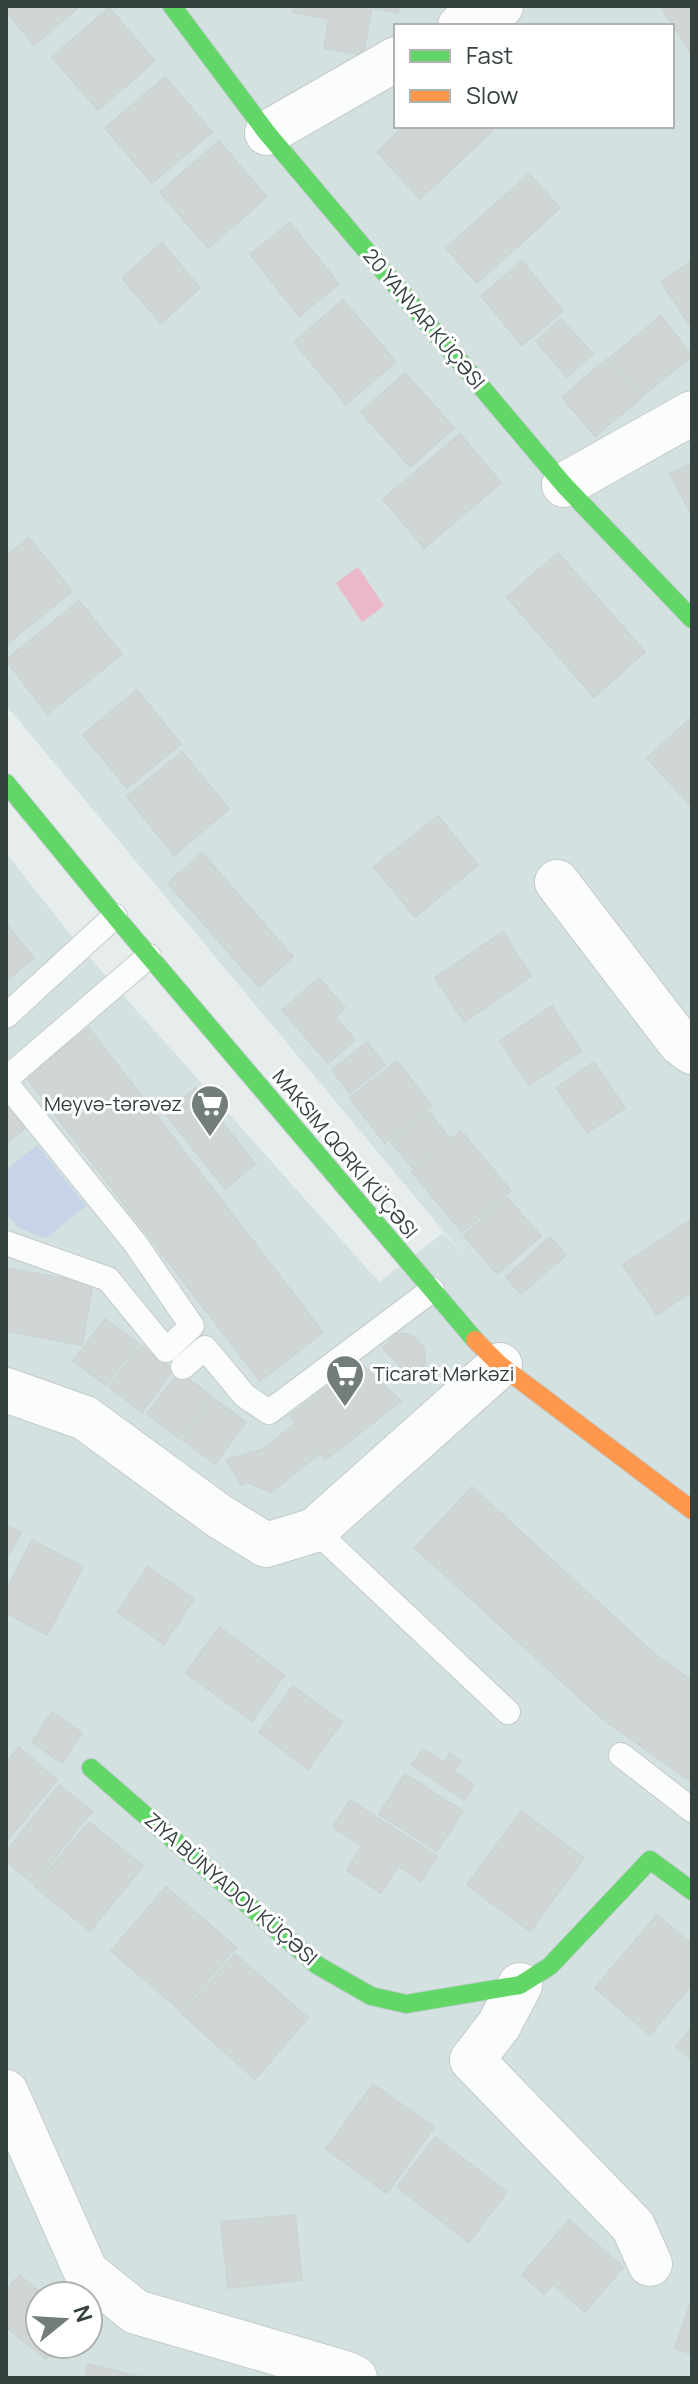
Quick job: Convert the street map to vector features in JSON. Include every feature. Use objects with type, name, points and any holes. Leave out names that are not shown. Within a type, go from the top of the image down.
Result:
[{"type":"street","name":"20 YANVAR KÜÇƏSI","points":[[172,6],[267,133],[564,485],[692,619]]},
{"type":"street","points":[[464,24],[501,6]]},
{"type":"street","points":[[267,133],[394,60]]},
{"type":"street","points":[[564,485],[692,413]]},
{"type":"street","name":"MAKSIM QORKI KÜÇƏSI","points":[[6,783],[470,1336],[500,1365],[692,1510]]},
{"type":"street","points":[[557,882],[680,1043],[692,1052]]},
{"type":"street","points":[[6,1390],[85,1418],[219,1516],[266,1545],[315,1530],[500,1365]]},
{"type":"street","name":"ZIYA BÜNYADOV KÜÇƏSI","points":[[91,1768],[317,1965],[371,1996],[408,2004],[520,1985],[550,1966],[650,1860],[692,1891]]},
{"type":"street","name":"ZIYA BÜNYADOV KÜÇƏSI","points":[[520,1985],[499,2025],[472,2060],[633,2226],[650,2264]]},
{"type":"street","points":[[6,2092],[86,2272],[136,2312],[355,2378]]},
{"type":"lane","points":[[6,1016],[115,916]]},
{"type":"lane","points":[[6,1243],[108,1279],[166,1350],[192,1326],[135,1243],[6,1081],[149,956]]},
{"type":"lane","points":[[183,1367],[205,1348],[245,1396],[269,1412],[432,1290]]},
{"type":"lane","points":[[315,1530],[508,1712]]},
{"type":"lane","points":[[621,1755],[692,1810]]},
{"type":"shaded area","points":[[6,6],[692,6],[692,2378],[6,2378],[6,853],[81,948],[379,1282],[443,1233],[465,1257],[6,705]]},
{"type":"shaded area","points":[[358,567],[384,606],[362,622],[336,583]]},
{"type":"shaded area","points":[[37,1145],[86,1206],[46,1238],[13,1222],[6,1198],[6,1170]]},
{"type":"building","points":[[6,6],[80,6],[34,45],[6,11]]},
{"type":"building","points":[[294,6],[399,6],[398,13],[372,8],[363,55],[324,48],[329,19],[292,12]]},
{"type":"building","points":[[661,6],[692,6],[692,55],[674,24]]},
{"type":"building","points":[[109,8],[155,61],[98,110],[52,57]]},
{"type":"building","points":[[165,77],[212,132],[152,183],[105,128]]},
{"type":"building","points":[[402,128],[494,129],[420,199],[377,152]]},
{"type":"building","points":[[219,141],[267,197],[208,248],[160,192]]},
{"type":"building","points":[[529,174],[560,208],[477,283],[446,248]]},
{"type":"building","points":[[290,223],[339,284],[299,316],[250,254]]},
{"type":"building","points":[[162,243],[200,288],[161,323],[122,278]]},
{"type":"building","points":[[522,261],[563,311],[522,345],[481,296]]},
{"type":"building","points":[[692,261],[692,328],[661,282]]},
{"type":"building","points":[[343,300],[396,362],[346,404],[294,342]]},
{"type":"building","points":[[661,316],[692,356],[642,396],[611,357]]},
{"type":"building","points":[[561,319],[593,354],[567,377],[536,341]]},
{"type":"building","points":[[608,358],[641,398],[595,436],[562,397]]},
{"type":"building","points":[[405,373],[454,428],[410,467],[361,412]]},
{"type":"building","points":[[460,434],[501,483],[424,548],[383,499]]},
{"type":"building","points":[[692,463],[692,515],[670,474]]},
{"type":"building","points":[[29,538],[72,591],[6,645],[6,556]]},
{"type":"building","points":[[558,553],[645,652],[594,697],[507,597]]},
{"type":"building","points":[[79,601],[122,654],[47,714],[6,660]]},
{"type":"building","points":[[137,690],[181,744],[127,788],[83,735]]},
{"type":"building","points":[[692,717],[692,807],[647,758]]},
{"type":"building","points":[[182,752],[229,809],[174,855],[127,797]]},
{"type":"building","points":[[438,816],[478,865],[415,917],[374,867]]},
{"type":"building","points":[[202,853],[293,957],[259,987],[168,883]]},
{"type":"building","points":[[6,924],[34,958],[6,981]]},
{"type":"building","points":[[503,932],[531,976],[464,1022],[435,978]]},
{"type":"building","points":[[319,978],[345,1008],[335,1017],[355,1040],[328,1063],[282,1010]]},
{"type":"building","points":[[552,1006],[581,1051],[529,1085],[500,1041]]},
{"type":"building","points":[[89,1028],[323,1332],[260,1381],[26,1077]]},
{"type":"building","points":[[367,1042],[385,1065],[350,1093],[332,1070]]},
{"type":"building","points":[[397,1061],[432,1106],[385,1143],[350,1098]]},
{"type":"building","points":[[594,1062],[625,1108],[587,1133],[556,1088]]},
{"type":"building","name":"Meyvə-tərəvəz","points":[[196,1088],[255,1164],[225,1189],[165,1113]]},
{"type":"building","points":[[6,1102],[27,1126],[6,1144]]},
{"type":"building","points":[[429,1112],[450,1139],[413,1168],[391,1142]]},
{"type":"building","points":[[461,1131],[511,1191],[462,1232],[412,1172]]},
{"type":"building","points":[[507,1198],[541,1236],[497,1274],[464,1235]]},
{"type":"building","points":[[692,1219],[692,1291],[657,1315],[623,1265]]},
{"type":"building","points":[[550,1237],[566,1255],[521,1294],[506,1277]]},
{"type":"building","points":[[6,1268],[93,1284],[82,1345],[6,1331]]},
{"type":"building","points":[[105,1319],[138,1343],[106,1385],[73,1361]]},
{"type":"building","points":[[397,1334],[410,1334],[424,1348],[425,1364],[411,1378],[383,1348]]},
{"type":"building","points":[[140,1345],[173,1370],[142,1412],[109,1387]]},
{"type":"building","name":"Ticarət Mərkəzi","points":[[359,1362],[401,1401],[325,1460],[290,1416]]},
{"type":"building","points":[[179,1372],[211,1396],[180,1439],[147,1414]]},
{"type":"building","points":[[213,1398],[246,1422],[215,1464],[183,1440]]},
{"type":"building","points":[[295,1424],[319,1454],[271,1492],[247,1482],[242,1485],[226,1460],[263,1449]]},
{"type":"building","points":[[472,1487],[656,1655],[604,1720],[415,1548]]},
{"type":"building","points":[[6,1525],[21,1533],[6,1559]]},
{"type":"building","points":[[32,1540],[83,1567],[47,1635],[6,1613],[6,1591]]},
{"type":"building","points":[[148,1567],[194,1599],[164,1644],[117,1612]]},
{"type":"building","points":[[219,1627],[284,1675],[252,1721],[186,1673]]},
{"type":"building","points":[[656,1655],[692,1681],[692,1782],[604,1720]]},
{"type":"building","points":[[293,1686],[342,1722],[308,1769],[259,1732]]},
{"type":"building","points":[[52,1712],[82,1733],[62,1763],[32,1742]]},
{"type":"building","points":[[19,1747],[57,1780],[7,1840],[6,1763]]},
{"type":"building","points":[[423,1749],[444,1763],[450,1753],[461,1761],[454,1771],[474,1785],[464,1800],[412,1765]]},
{"type":"building","points":[[405,1774],[463,1811],[437,1851],[379,1814]]},
{"type":"building","points":[[59,1785],[92,1811],[34,1884],[6,1861],[6,1852]]},
{"type":"building","points":[[350,1800],[437,1856],[421,1881],[398,1866],[381,1893],[347,1870],[362,1846],[333,1827]]},
{"type":"building","points":[[521,1811],[584,1858],[530,1931],[467,1885]]},
{"type":"building","points":[[89,1822],[143,1866],[90,1931],[35,1887]]},
{"type":"building","points":[[166,1887],[236,1947],[181,2011],[111,1951]]},
{"type":"building","points":[[657,1915],[692,1944],[692,1984],[650,2035],[595,1988]]},
{"type":"building","points":[[235,1954],[308,2018],[255,2079],[182,2014]]},
{"type":"building","points":[[692,2027],[692,2060],[676,2047]]},
{"type":"building","points":[[373,2084],[434,2127],[387,2193],[326,2149]]},
{"type":"building","points":[[435,2137],[507,2192],[469,2242],[397,2187]]},
{"type":"building","points":[[295,2215],[302,2280],[228,2288],[221,2222]]},
{"type":"building","points":[[569,2220],[623,2267],[585,2312],[553,2284],[544,2294],[522,2275]]},
{"type":"building","points":[[19,2275],[25,2280],[24,2341],[6,2327],[6,2292]]},
{"type":"building","points":[[692,2299],[692,2354],[675,2348]]},
{"type":"building","points":[[88,2364],[145,2378],[85,2378]]},
{"type":"traffic: fast","points":[[172,6],[267,133],[564,485],[692,619]]},
{"type":"traffic: fast","points":[[6,783],[475,1340]]},
{"type":"traffic: fast","points":[[91,1768],[317,1965],[371,1996],[406,2004],[520,1985],[550,1966],[650,1860],[692,1891]]},
{"type":"traffic: slow","points":[[475,1340],[500,1365],[692,1510]]},
{"type":"place","name":"Meyvə-tərəvəz","points":[[210,1138]]},
{"type":"place","name":"Ticarət Mərkəzi","points":[[345,1408]]}]
